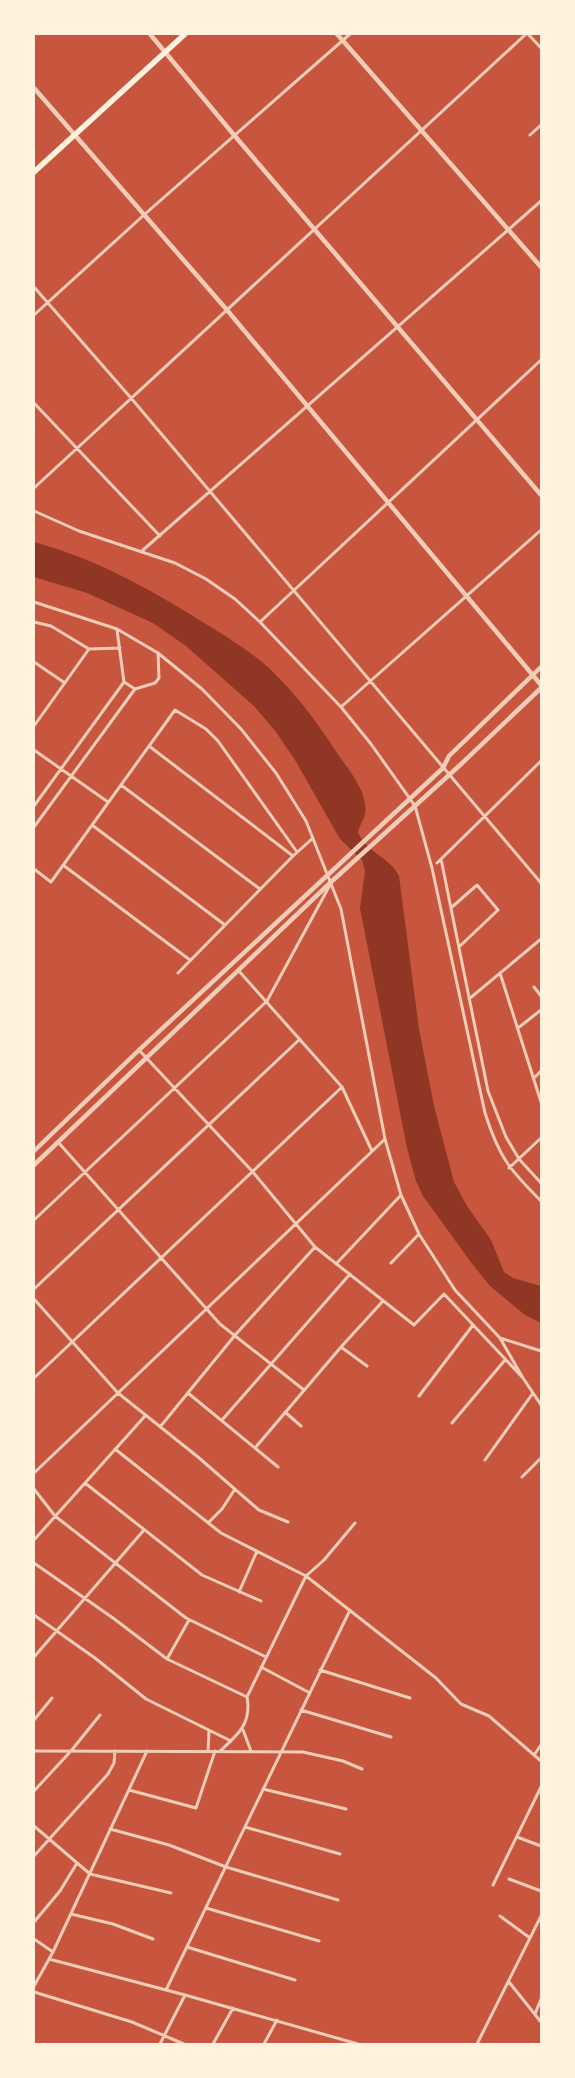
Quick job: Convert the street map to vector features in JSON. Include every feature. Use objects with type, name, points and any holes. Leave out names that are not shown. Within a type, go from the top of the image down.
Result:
[{"type":"main road","points":[[34,172],[185,34]]},
{"type":"street","points":[[150,34],[167,51],[234,135],[541,495]]},
{"type":"street","points":[[338,34],[541,267]]},
{"type":"street","points":[[34,316],[144,214],[350,34]]},
{"type":"street","points":[[35,486],[527,34],[541,48]]},
{"type":"street","points":[[34,88],[228,310],[541,686],[415,806],[331,882],[34,1165]]},
{"type":"street","points":[[530,135],[541,125]]},
{"type":"street","points":[[143,550],[541,201]]},
{"type":"street","points":[[34,287],[131,398],[541,883]]},
{"type":"street","points":[[260,622],[541,360]]},
{"type":"street","points":[[34,403],[160,536]]},
{"type":"street","points":[[34,511],[79,531],[143,550],[175,563],[206,579],[234,599],[260,622],[341,708],[371,744],[415,806],[432,868],[485,1113],[494,1142],[509,1168],[541,1201]]},
{"type":"street","points":[[341,708],[541,530]]},
{"type":"street","points":[[34,602],[117,629],[158,653],[202,688],[241,729],[276,773],[306,821],[341,909],[385,1139],[401,1195],[419,1234],[455,1290],[500,1338],[541,1405]]},
{"type":"street","points":[[34,622],[51,626],[89,649],[120,648]]},
{"type":"street","points":[[34,806],[124,682],[117,629]]},
{"type":"street","points":[[34,723],[89,649]]},
{"type":"street","points":[[34,827],[135,689],[155,683],[159,678],[158,653]]},
{"type":"street","points":[[34,662],[65,683]]},
{"type":"street","points":[[34,1151],[139,1050],[443,768],[448,756],[541,667]]},
{"type":"street","points":[[124,682],[135,689]]},
{"type":"street","points":[[34,869],[50,882],[175,710],[198,724],[218,741],[297,852]]},
{"type":"street","points":[[149,746],[293,856]]},
{"type":"street","points":[[34,750],[108,802]]},
{"type":"street","points":[[437,863],[541,761]]},
{"type":"street","points":[[121,785],[260,889]]},
{"type":"street","points":[[92,825],[225,925]]},
{"type":"street","points":[[178,973],[313,838]]},
{"type":"street","points":[[441,859],[452,908],[468,1000],[496,1115],[519,1159],[541,1183]]},
{"type":"street","points":[[63,865],[190,960]]},
{"type":"street","points":[[34,1220],[267,1001],[331,882]]},
{"type":"street","points":[[452,908],[478,885],[498,910],[459,946]]},
{"type":"street","points":[[468,1000],[541,939]]},
{"type":"street","points":[[238,970],[342,1086],[372,1151]]},
{"type":"street","points":[[500,973],[541,1102]]},
{"type":"street","points":[[534,987],[541,996]]},
{"type":"street","points":[[518,1028],[541,1010]]},
{"type":"street","points":[[34,1289],[300,1039]]},
{"type":"street","points":[[139,1050],[252,1170],[315,1247],[414,1325],[444,1294],[523,1378]]},
{"type":"street","points":[[534,1078],[541,1071]]},
{"type":"street","points":[[34,1378],[342,1086]]},
{"type":"street","points":[[509,1168],[541,1138]]},
{"type":"street","points":[[34,1473],[385,1139]]},
{"type":"street","points":[[58,1142],[208,1308],[220,1324],[236,1334],[304,1390]]},
{"type":"street","points":[[336,1264],[401,1195]]},
{"type":"street","points":[[391,1263],[419,1234]]},
{"type":"street","points":[[160,1427],[236,1334],[315,1247]]},
{"type":"street","points":[[222,1420],[350,1274]]},
{"type":"street","points":[[34,1299],[118,1393],[259,1510],[288,1522]]},
{"type":"street","points":[[255,1448],[383,1301]]},
{"type":"street","points":[[419,1396],[473,1325]]},
{"type":"street","points":[[500,1338],[541,1351]]},
{"type":"street","points":[[341,1347],[367,1366]]},
{"type":"street","points":[[452,1423],[505,1360]]},
{"type":"street","points":[[188,1393],[278,1467]]},
{"type":"street","points":[[485,1460],[532,1393]]},
{"type":"street","points":[[285,1412],[301,1426]]},
{"type":"street","points":[[34,1540],[145,1416]]},
{"type":"street","points":[[116,1450],[221,1533],[306,1576],[436,1678],[461,1704],[489,1716],[541,1761]]},
{"type":"street","points":[[522,1477],[541,1458]]},
{"type":"street","points":[[85,1484],[202,1574],[261,1601]]},
{"type":"street","points":[[34,1489],[55,1516],[188,1620],[266,1657]]},
{"type":"street","points":[[208,1523],[222,1509],[235,1489]]},
{"type":"street","points":[[129,1790],[196,1808],[217,1751],[243,1730],[248,1714],[246,1696],[306,1576],[330,1554],[355,1523]]},
{"type":"street","points":[[34,1657],[144,1530]]},
{"type":"street","points":[[239,1592],[257,1551]]},
{"type":"street","points":[[34,1563],[167,1659],[246,1696]]},
{"type":"street","points":[[166,1990],[350,1610]]},
{"type":"street","points":[[34,1614],[146,1699],[230,1741]]},
{"type":"street","points":[[167,1659],[188,1620]]},
{"type":"street","points":[[261,1667],[310,1693]]},
{"type":"street","points":[[320,1670],[410,1698]]},
{"type":"street","points":[[34,1720],[52,1698]]},
{"type":"street","points":[[301,1710],[391,1737]]},
{"type":"street","points":[[34,1791],[71,1751],[100,1715]]},
{"type":"street","points":[[243,1730],[251,1751]]},
{"type":"street","points":[[208,1751],[209,1731]]},
{"type":"street","points":[[534,1754],[541,1745]]},
{"type":"street","points":[[34,1751],[282,1751],[323,1755],[362,1769]]},
{"type":"street","points":[[34,1856],[108,1774],[114,1762],[115,1751]]},
{"type":"street","points":[[34,1986],[53,1952],[147,1751]]},
{"type":"street","points":[[493,1885],[539,1796],[541,1787]]},
{"type":"street","points":[[263,1789],[346,1809]]},
{"type":"street","points":[[34,1826],[90,1874],[171,1893]]},
{"type":"street","points":[[245,1827],[340,1854]]},
{"type":"street","points":[[110,1829],[169,1845],[226,1867],[338,1900]]},
{"type":"street","points":[[517,1837],[541,1846]]},
{"type":"street","points":[[34,1922],[60,1891],[77,1863]]},
{"type":"street","points":[[509,1879],[541,1891]]},
{"type":"street","points":[[206,1908],[319,1941]]},
{"type":"street","points":[[71,1914],[113,1924],[153,1939]]},
{"type":"street","points":[[500,1916],[530,1938]]},
{"type":"street","points":[[477,2044],[541,1916]]},
{"type":"street","points":[[34,1939],[53,1952]]},
{"type":"street","points":[[187,1948],[295,1980]]},
{"type":"street","points":[[49,1959],[185,1994],[358,2044]]},
{"type":"street","points":[[508,1982],[541,2022]]},
{"type":"street","points":[[34,1992],[99,2011],[165,2035],[184,2044]]},
{"type":"street","points":[[160,2044],[185,1994]]},
{"type":"street","points":[[535,2014],[541,1999]]},
{"type":"street","points":[[213,2044],[233,2008]]},
{"type":"street","points":[[264,2044],[276,2020]]},
{"type":"shaded area","points":[[34,542],[78,556],[120,575],[181,609],[253,655],[278,677],[304,706],[355,779],[365,805],[365,814],[358,832],[361,839],[390,864],[399,876],[419,1029],[434,1106],[454,1182],[467,1206],[491,1240],[504,1272],[513,1278],[541,1286],[541,1323],[525,1315],[490,1286],[423,1196],[416,1181],[407,1148],[360,908],[365,871],[362,860],[340,839],[295,760],[276,732],[255,707],[186,646],[153,623],[87,593],[34,577]]}]
